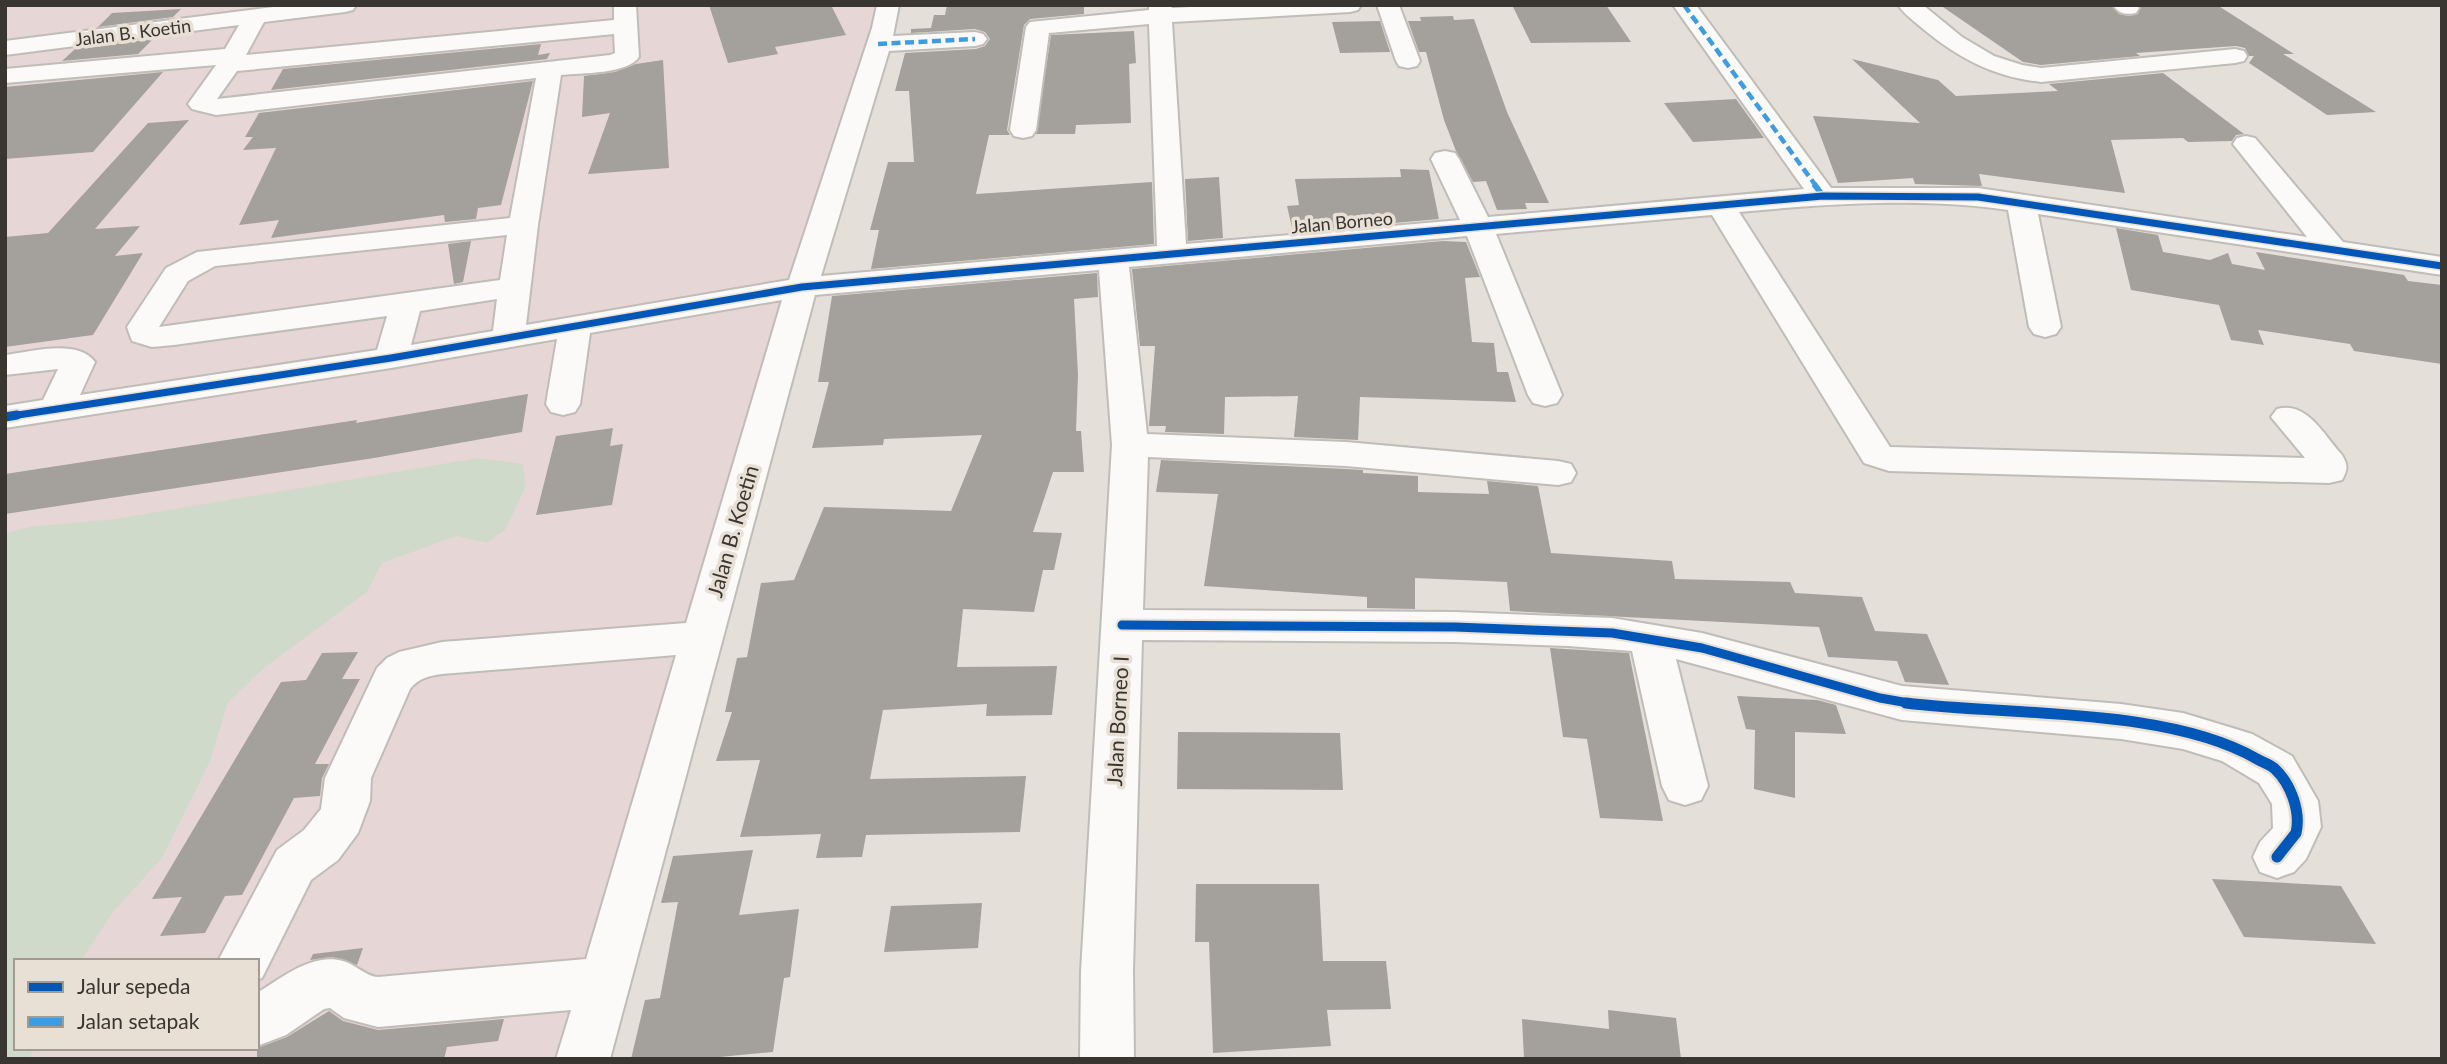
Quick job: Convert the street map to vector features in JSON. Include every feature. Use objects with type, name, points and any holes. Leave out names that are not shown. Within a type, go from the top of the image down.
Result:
[{"type":"street","name":"Jalan B. Koetin","points":[[11,51],[345,5]]},
{"type":"street","name":"Jalan B. Koetin","points":[[583,1059],[802,287],[888,5]]},
{"type":"street","points":[[1023,130],[1038,27],[1160,11],[1350,5]]},
{"type":"street","points":[[1388,5],[1408,61]]},
{"type":"street","points":[[1684,5],[1823,195]]},
{"type":"street","points":[[1909,5],[1972,54],[2004,70],[2023,74],[2041,75],[2235,56]]},
{"type":"street","points":[[1160,11],[1172,253]]},
{"type":"street","points":[[5,76],[230,60],[625,16],[627,57],[622,60],[216,107],[201,104],[230,60],[255,17]]},
{"type":"street","points":[[878,44],[975,39]]},
{"type":"street","points":[[508,338],[523,225],[550,68]]},
{"type":"street","points":[[2246,144],[2334,251]]},
{"type":"street","points":[[1445,159],[1478,226],[1545,395]]},
{"type":"street","name":"Jalan Borneo","points":[[5,417],[391,358],[802,287],[1823,195],[1978,197],[2442,265]]},
{"type":"street","points":[[2021,203],[2045,327]]},
{"type":"street","points":[[1721,206],[1877,455],[1889,459],[2329,471],[2329,463],[2289,417]]},
{"type":"street","points":[[516,287],[152,337],[144,334],[143,327],[177,275],[208,258],[523,225]]},
{"type":"street","name":"Jalan Borneo I","points":[[1107,1059],[1107,971],[1130,445],[1113,258]]},
{"type":"street","points":[[391,358],[406,304]]},
{"type":"street","points":[[242,381],[257,324]]},
{"type":"street","points":[[564,404],[575,327]]},
{"type":"street","points":[[5,365],[65,358],[78,362],[57,409]]},
{"type":"street","points":[[1130,445],[1346,454],[1558,474]]},
{"type":"street","points":[[1122,625],[1341,625],[1566,630],[1650,639],[1798,674],[1902,704],[2123,722],[2205,736],[2241,747],[2283,775],[2294,795],[2298,817],[2296,839],[2277,857]]},
{"type":"street","points":[[245,959],[294,865],[320,845],[341,819],[347,801],[348,778],[392,680],[401,668],[414,662],[442,658],[703,637]]},
{"type":"street","points":[[1650,639],[1685,786]]},
{"type":"street","points":[[259,1020],[272,1016],[294,998],[328,985],[343,986],[363,1002],[386,1002],[605,982]]},
{"type":"shaded area","points":[[5,5],[878,5],[554,1059],[5,1059]]},
{"type":"green space","points":[[478,458],[523,464],[526,486],[505,530],[487,543],[456,536],[382,563],[367,592],[264,668],[228,702],[210,761],[162,858],[113,912],[82,959],[14,959],[14,1050],[35,1050],[28,1059],[5,1059],[5,533],[30,527],[115,519]]},
{"type":"building","points":[[709,5],[831,5],[846,35],[775,47],[778,54],[728,63]]},
{"type":"building","points":[[947,5],[1084,5],[1084,14],[1030,19],[1024,25],[1007,130],[1010,135],[989,135],[976,194],[1152,182],[1154,244],[871,269],[879,230],[870,230],[888,162],[914,162],[909,91],[895,91],[905,53],[976,49],[985,46],[990,39],[985,32],[975,29],[911,33],[911,29],[931,28],[934,15],[945,15]]},
{"type":"building","points":[[1512,5],[1606,5],[1631,42],[1531,43]]},
{"type":"building","points":[[1940,5],[2111,5],[2119,14],[2129,16],[2138,14],[2140,5],[2217,5],[2294,54],[2283,54],[2376,112],[2327,115],[2249,63],[2254,56],[2249,56],[2245,48],[2236,46],[2136,53],[2140,56],[2041,65],[2023,62]]},
{"type":"building","points":[[181,9],[173,17],[98,27],[112,13]]},
{"type":"building","points":[[1453,16],[1454,20],[1474,19],[1507,112],[1549,203],[1525,203],[1527,209],[1497,210],[1486,181],[1473,182],[1456,151],[1444,120],[1426,52],[1419,52],[1408,21],[1421,21],[1420,17]]},
{"type":"building","points":[[1380,21],[1390,52],[1340,53],[1332,22]]},
{"type":"building","points":[[1134,31],[1136,63],[1129,64],[1131,123],[1076,125],[1075,134],[1036,134],[1051,35]]},
{"type":"building","points":[[153,39],[138,54],[62,61],[75,49]]},
{"type":"building","points":[[541,44],[538,55],[550,53],[547,59],[271,90],[283,69]]},
{"type":"building","points":[[1852,59],[1938,80],[1956,96],[2058,91],[2049,84],[2163,73],[2244,134],[2236,135],[2232,141],[2188,142],[2183,138],[2111,140],[2125,193],[1979,174],[1982,186],[1915,184],[1913,178],[1838,183],[1813,116],[1920,123]]},
{"type":"building","points":[[663,60],[669,168],[588,174],[610,113],[582,117],[584,76],[615,72],[636,64]]},
{"type":"building","points":[[163,72],[93,152],[5,159],[5,87]]},
{"type":"building","points":[[533,81],[501,205],[478,208],[476,219],[445,222],[444,215],[271,238],[279,220],[239,225],[276,148],[243,150],[253,137],[245,137],[259,113]]},
{"type":"building","points":[[1736,99],[1764,138],[1693,142],[1664,103]]},
{"type":"building","points":[[189,120],[95,229],[140,226],[115,256],[143,253],[93,335],[5,347],[5,237],[48,233],[148,123]]},
{"type":"building","points":[[1400,169],[1429,170],[1439,219],[1293,232],[1287,206],[1299,205],[1295,179],[1401,177]]},
{"type":"building","points":[[1219,177],[1223,238],[1188,241],[1185,179]]},
{"type":"building","points":[[2116,228],[2158,235],[2163,252],[2210,260],[2228,253],[2232,264],[2265,270],[2256,252],[2404,275],[2408,281],[2442,285],[2442,364],[2354,351],[2350,344],[2258,330],[2264,345],[2231,340],[2219,305],[2131,290]]},
{"type":"building","points":[[471,241],[463,282],[454,284],[448,244]]},
{"type":"building","points":[[1443,241],[1466,242],[1480,277],[1465,278],[1472,342],[1494,343],[1497,372],[1508,372],[1516,402],[1360,397],[1358,440],[1294,437],[1298,396],[1225,397],[1224,434],[1165,432],[1166,426],[1149,426],[1155,346],[1140,346],[1132,269]]},
{"type":"building","points":[[1097,273],[1098,297],[1074,299],[1078,375],[1076,431],[1081,431],[1084,472],[1053,472],[1033,532],[1062,533],[1054,570],[1043,570],[1034,612],[963,609],[957,667],[1057,666],[1052,715],[986,716],[987,704],[883,710],[870,779],[1026,776],[1020,832],[866,835],[862,857],[816,858],[821,834],[740,837],[760,760],[716,761],[732,712],[725,712],[737,658],[747,657],[761,583],[794,580],[824,507],[951,511],[982,435],[884,439],[883,445],[812,448],[829,382],[818,382],[832,296]]},
{"type":"building","points":[[528,394],[522,432],[374,458],[5,514],[5,474],[357,420],[356,423]]},
{"type":"building","points":[[613,428],[610,446],[623,444],[612,505],[536,515],[556,436]]},
{"type":"building","points":[[1161,460],[1363,470],[1363,473],[1418,476],[1418,492],[1489,494],[1487,481],[1538,486],[1551,553],[1672,561],[1675,579],[1790,582],[1795,593],[1862,597],[1875,631],[1927,634],[1949,685],[1905,682],[1897,661],[1828,657],[1819,627],[1510,611],[1507,582],[1415,578],[1415,609],[1367,608],[1367,597],[1204,586],[1218,494],[1156,492]]},
{"type":"building","points":[[1550,648],[1629,653],[1663,821],[1600,818],[1587,739],[1563,737]]},
{"type":"building","points":[[358,652],[342,679],[360,679],[315,764],[329,764],[322,778],[320,796],[294,798],[242,895],[225,896],[205,933],[160,936],[182,897],[152,899],[281,682],[306,680],[322,653]]},
{"type":"building","points":[[1737,696],[1817,700],[1836,705],[1846,734],[1795,732],[1795,798],[1754,789],[1755,730],[1746,729]]},
{"type":"building","points":[[1178,732],[1340,733],[1343,790],[1177,789]]},
{"type":"building","points":[[753,850],[739,915],[799,909],[790,977],[784,978],[773,1052],[699,1059],[631,1059],[645,1000],[660,998],[678,902],[661,903],[673,856]]},
{"type":"building","points":[[2212,879],[2341,886],[2376,944],[2244,937]]},
{"type":"building","points":[[1196,884],[1319,884],[1323,961],[1386,961],[1391,1009],[1327,1010],[1331,1046],[1213,1053],[1209,942],[1195,942]]},
{"type":"building","points":[[982,903],[978,948],[884,952],[891,906]]},
{"type":"building","points":[[363,948],[357,965],[332,957],[310,960],[313,954]]},
{"type":"building","points":[[1608,1010],[1676,1018],[1681,1059],[1524,1059],[1522,1019],[1609,1029]]},
{"type":"building","points":[[329,1011],[343,1021],[378,1030],[504,1019],[498,1041],[447,1047],[444,1059],[257,1059],[259,1047],[287,1037]]},
{"type":"marked path","points":[[1684,5],[1823,196]]},
{"type":"marked path","points":[[878,44],[975,39]]},
{"type":"cycle path","points":[[5,417],[391,358],[802,287],[1823,196],[1978,197],[2442,266]]},
{"type":"cycle path","points":[[1122,625],[1455,627],[1612,633],[1702,648],[1902,703],[2121,721],[2183,731],[2236,747],[2275,769],[2295,801],[2298,820],[2294,838],[2277,857]]}]
